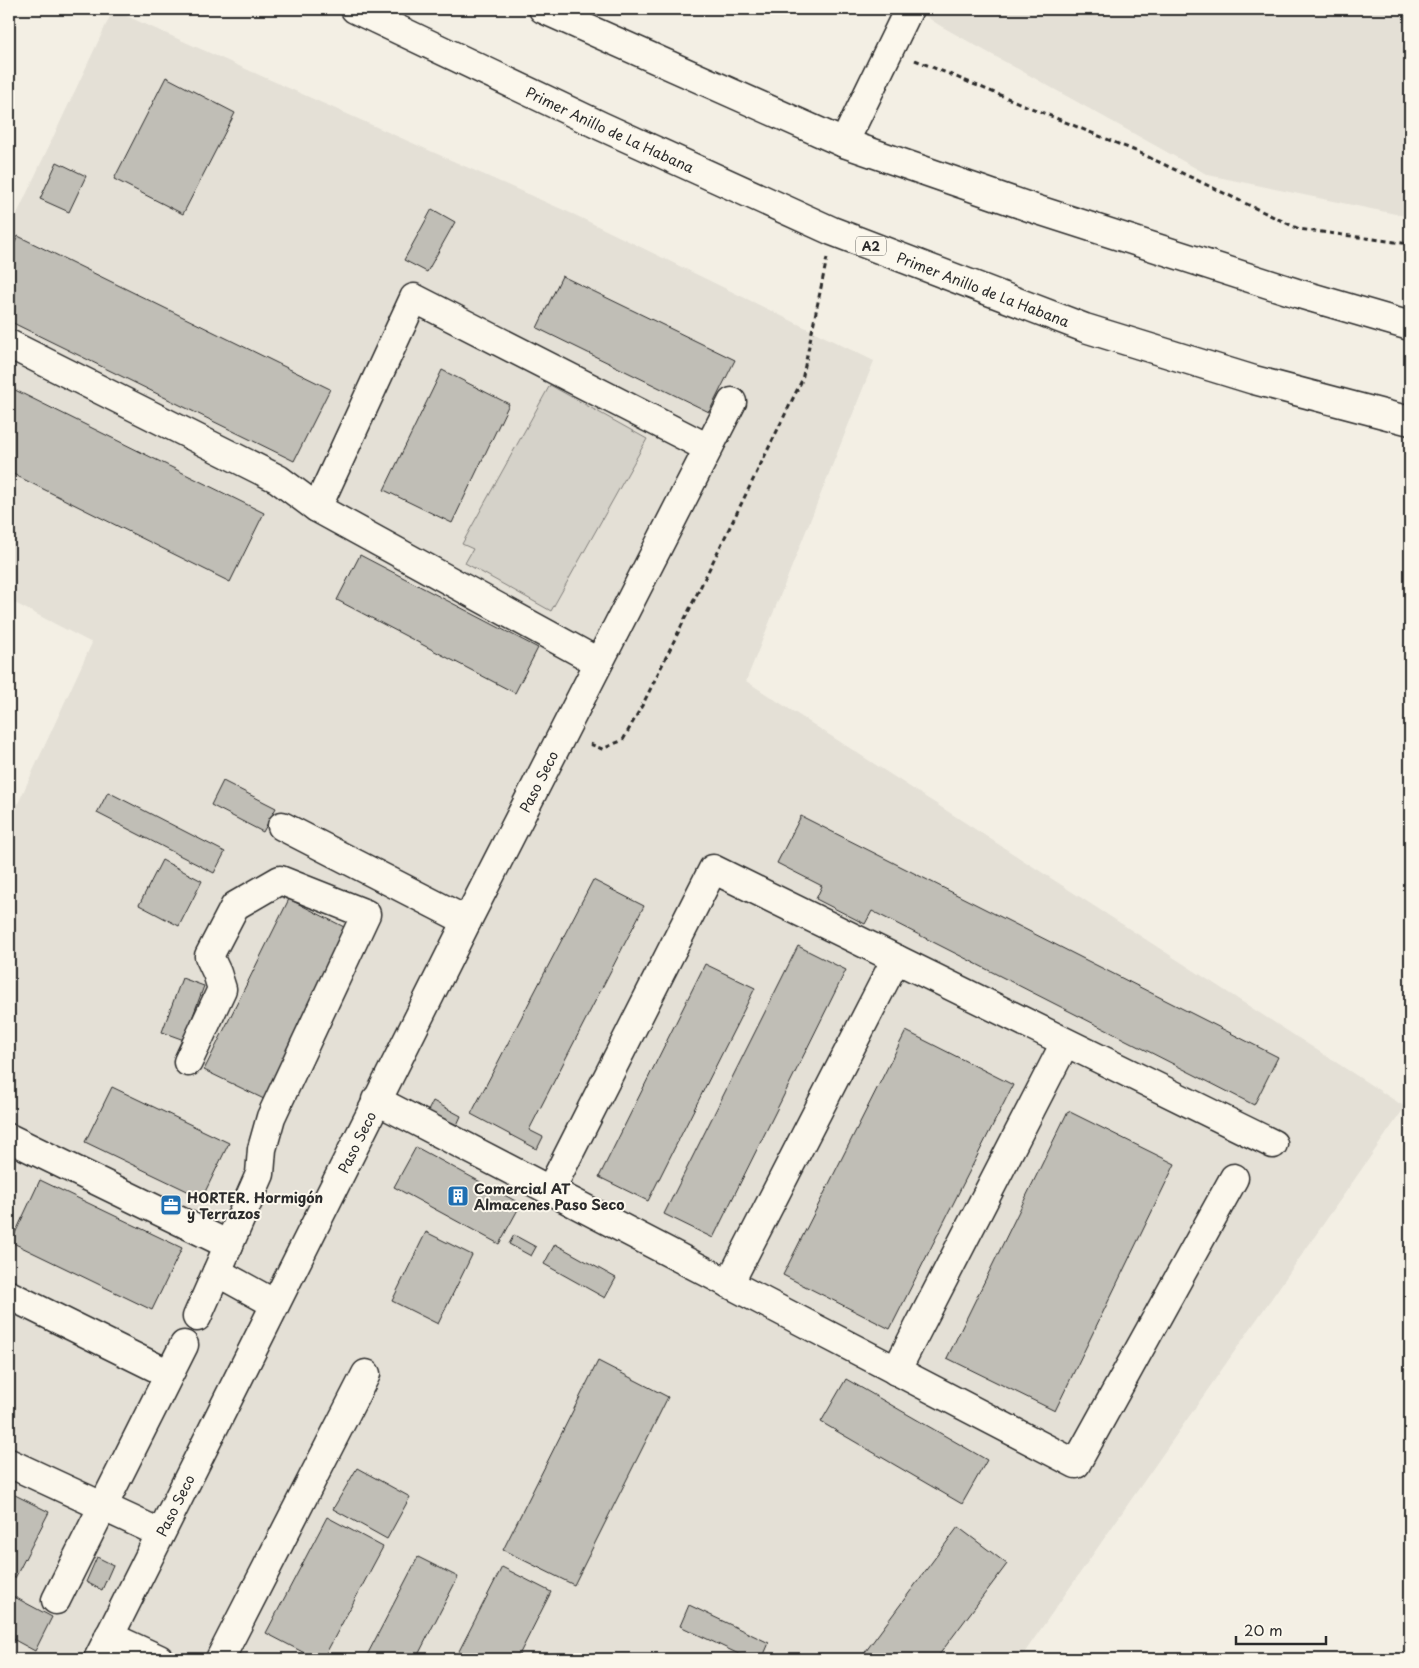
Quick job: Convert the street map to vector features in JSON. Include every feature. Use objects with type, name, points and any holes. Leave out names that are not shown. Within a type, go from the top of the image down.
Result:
[{"type":"main road","name":"Primer Anillo de La Habana","points":[[354,9],[601,126],[832,231],[1085,328],[1254,380],[1410,421]]},
{"type":"main road","points":[[543,9],[844,143],[1051,214],[1291,291],[1410,326]]},
{"type":"main road","points":[[844,143],[909,9]]},
{"type":"main road","points":[[317,508],[414,298],[708,448]]},
{"type":"main road","points":[[9,344],[278,479],[317,508],[598,662]]},
{"type":"main road","name":"Paso Seco","points":[[103,1648],[376,1100],[732,402]]},
{"type":"main road","points":[[282,826],[467,920]]},
{"type":"main road","points":[[550,1191],[713,869],[1273,1144]]},
{"type":"main road","points":[[188,1062],[222,989],[217,972],[209,956],[236,906],[280,880],[366,914],[271,1117],[262,1149],[260,1174],[197,1317]]},
{"type":"main road","points":[[729,1284],[896,960]]},
{"type":"main road","points":[[896,1371],[1065,1043]]},
{"type":"main road","points":[[376,1100],[1076,1464],[1234,1178]]},
{"type":"main road","points":[[9,1138],[229,1245]]},
{"type":"main road","points":[[217,1272],[275,1304]]},
{"type":"main road","points":[[9,1295],[169,1374]]},
{"type":"main road","points":[[56,1600],[184,1345]]},
{"type":"main road","points":[[220,1659],[366,1374]]},
{"type":"main road","points":[[9,1463],[160,1533]]},
{"type":"main road","points":[[103,1648],[159,1659]]},
{"type":"path","points":[[889,50],[1138,152],[1299,229],[1410,244]]},
{"type":"path","points":[[562,733],[602,748],[623,740],[644,702],[802,380],[832,231]]},
{"type":"shaded area","points":[[915,9],[1410,9],[1410,217],[1208,175],[939,25]]},
{"type":"shaded area","points":[[113,10],[577,216],[874,361],[746,681],[1405,1107],[1020,1659],[9,1659],[9,823],[92,643],[9,600],[9,231]]},
{"type":"shaded area","points":[[550,385],[647,439],[551,611],[465,563],[473,549],[462,544]]},
{"type":"building","points":[[166,77],[235,113],[183,214],[114,179]]},
{"type":"building","points":[[57,162],[86,176],[69,212],[40,199]]},
{"type":"building","points":[[432,209],[455,222],[427,272],[404,260]]},
{"type":"building","points":[[18,236],[330,389],[294,461],[9,321],[9,255]]},
{"type":"building","points":[[562,276],[735,360],[709,412],[537,328]]},
{"type":"building","points":[[442,370],[509,404],[452,523],[384,490]]},
{"type":"building","points":[[9,387],[264,513],[230,582],[9,472]]},
{"type":"building","points":[[360,555],[538,648],[515,693],[337,600]]},
{"type":"building","points":[[223,781],[276,808],[263,832],[211,805]]},
{"type":"building","points":[[108,792],[225,852],[214,873],[97,813]]},
{"type":"building","points":[[801,816],[1278,1057],[1254,1105],[872,911],[865,924],[816,899],[822,886],[777,863]]},
{"type":"building","points":[[162,860],[202,881],[179,926],[139,905]]},
{"type":"building","points":[[593,880],[644,906],[529,1130],[543,1137],[537,1149],[471,1114]]},
{"type":"building","points":[[289,899],[350,930],[266,1100],[204,1070]]},
{"type":"building","points":[[798,946],[846,970],[713,1238],[664,1214]]},
{"type":"building","points":[[705,964],[755,988],[648,1201],[599,1177]]},
{"type":"building","points":[[182,978],[204,986],[184,1040],[162,1032]]},
{"type":"building","points":[[906,1031],[1013,1085],[890,1329],[783,1275]]},
{"type":"building","points":[[112,1087],[229,1143],[202,1198],[85,1142]]},
{"type":"building","points":[[433,1101],[461,1116],[457,1125],[428,1111]]},
{"type":"building","points":[[1068,1111],[1175,1164],[1055,1411],[947,1358]]},
{"type":"building","name":"Comercial AT Almacenes Paso Seco","points":[[416,1147],[521,1204],[499,1244],[394,1187]]},
{"type":"building","points":[[40,1180],[182,1248],[152,1310],[11,1242]]},
{"type":"building","points":[[426,1232],[472,1255],[438,1324],[392,1301]]},
{"type":"building","points":[[514,1235],[536,1247],[531,1256],[509,1244]]},
{"type":"building","points":[[555,1244],[616,1278],[605,1298],[544,1264]]},
{"type":"building","points":[[598,1361],[668,1397],[574,1585],[503,1550]]},
{"type":"building","points":[[846,1379],[987,1460],[962,1504],[821,1422]]},
{"type":"building","points":[[357,1468],[410,1497],[387,1539],[333,1509]]},
{"type":"building","points":[[9,1492],[49,1512],[15,1578],[9,1575]]},
{"type":"building","points":[[327,1517],[383,1547],[323,1659],[316,1659],[266,1633]]},
{"type":"building","points":[[958,1527],[1007,1564],[936,1659],[860,1659]]},
{"type":"building","points":[[97,1557],[113,1565],[102,1590],[86,1582]]},
{"type":"building","points":[[418,1557],[458,1577],[416,1659],[365,1659]]},
{"type":"building","points":[[502,1567],[551,1592],[517,1659],[455,1659]]},
{"type":"building","points":[[9,1594],[52,1617],[35,1651],[9,1637]]},
{"type":"building","points":[[689,1605],[769,1643],[762,1659],[749,1659],[680,1626]]},
{"type":"place","name":"Comercial AT Almacenes Paso Seco","points":[[458,1196]]},
{"type":"place","name":"HORTER. Hormigón y Terrazos","points":[[171,1205]]}]
